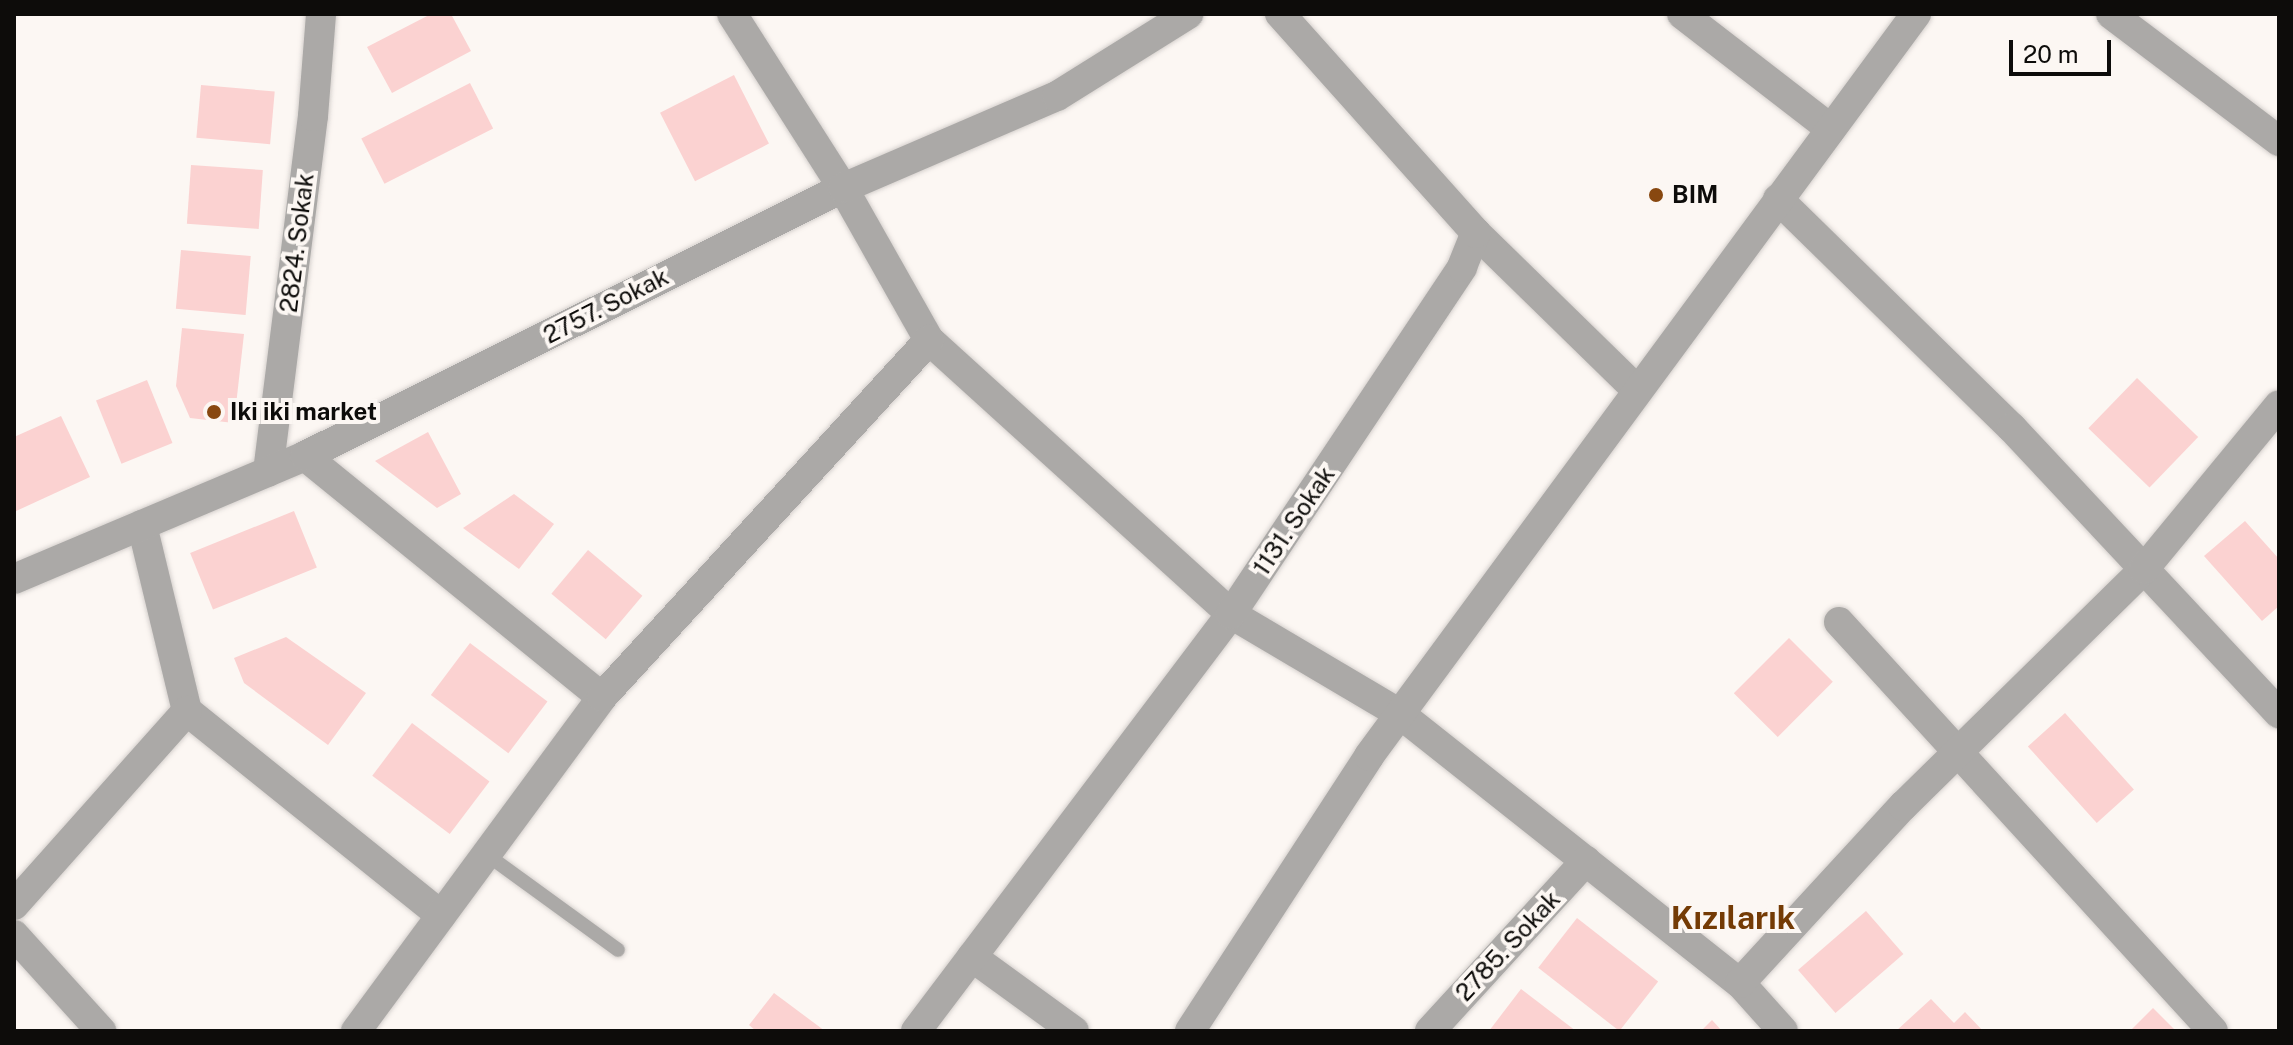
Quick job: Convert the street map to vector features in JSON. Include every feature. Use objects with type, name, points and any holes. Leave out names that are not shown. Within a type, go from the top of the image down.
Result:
[{"type":"street","name":"2824. Sokak","points":[[268,472],[313,116],[321,14]]},
{"type":"street","points":[[732,14],[843,188],[929,340],[1231,614],[1400,714],[1740,983],[1783,1031]]},
{"type":"street","name":"2757. Sokak","points":[[14,579],[305,456],[843,188],[1057,96],[1188,14]]},
{"type":"street","points":[[1280,14],[1476,233],[1636,389]]},
{"type":"street","points":[[1682,14],[1831,129]]},
{"type":"street","points":[[1190,1031],[1400,714],[1636,389],[1916,14]]},
{"type":"street","points":[[2111,14],[2279,141]]},
{"type":"street","points":[[1778,199],[2012,428],[2279,713]]},
{"type":"street","name":"1131. Sokak","points":[[916,1031],[1231,614],[1462,267],[1476,233]]},
{"type":"street","points":[[356,1031],[602,697],[929,340]]},
{"type":"street","points":[[1740,983],[1903,806],[2144,569],[2279,405]]},
{"type":"street","points":[[305,456],[602,697]]},
{"type":"street","points":[[142,525],[187,711],[441,915]]},
{"type":"street","points":[[1839,622],[2213,1031]]},
{"type":"street","points":[[14,905],[187,711]]},
{"type":"street","name":"2785. Sokak","points":[[1430,1031],[1586,861]]},
{"type":"street","points":[[14,935],[101,1031]]},
{"type":"street","points":[[972,957],[1074,1031]]},
{"type":"lane","points":[[486,854],[618,950]]},
{"type":"building","points":[[431,14],[451,14],[471,51],[392,93],[367,47]]},
{"type":"building","points":[[734,75],[769,144],[695,181],[660,113]]},
{"type":"building","points":[[470,83],[493,128],[384,184],[361,138]]},
{"type":"building","points":[[201,85],[275,91],[270,144],[196,138]]},
{"type":"building","points":[[191,165],[263,170],[259,229],[187,224]]},
{"type":"building","points":[[181,250],[251,256],[246,315],[176,309]]},
{"type":"building","points":[[182,328],[244,334],[234,423],[190,418],[176,386]]},
{"type":"building","points":[[2137,378],[2198,437],[2150,487],[2088,428]]},
{"type":"building","points":[[147,380],[172,443],[121,464],[96,401]]},
{"type":"building","points":[[61,416],[90,477],[14,512],[14,437]]},
{"type":"building","points":[[428,432],[461,494],[437,508],[375,461]]},
{"type":"building","points":[[514,494],[554,524],[519,569],[463,528]]},
{"type":"building","points":[[294,511],[317,568],[213,610],[190,553]]},
{"type":"building","points":[[2245,521],[2279,559],[2279,606],[2262,621],[2204,556]]},
{"type":"building","points":[[588,550],[642,596],[606,639],[551,594]]},
{"type":"building","points":[[286,637],[366,693],[328,745],[244,683],[234,658]]},
{"type":"building","points":[[1789,638],[1833,682],[1778,737],[1734,693]]},
{"type":"building","points":[[470,643],[547,701],[508,753],[431,695]]},
{"type":"building","points":[[2065,713],[2134,790],[2097,823],[2028,746]]},
{"type":"building","points":[[412,723],[489,781],[450,834],[372,776]]},
{"type":"building","points":[[1866,911],[1903,954],[1835,1013],[1798,970]]},
{"type":"building","points":[[1577,918],[1658,981],[1619,1031],[1538,968]]},
{"type":"building","points":[[1521,989],[1576,1031],[1489,1031]]},
{"type":"building","points":[[774,993],[825,1031],[756,1031],[749,1025]]},
{"type":"building","points":[[1931,999],[1954,1023],[1965,1012],[1983,1031],[1896,1031]]},
{"type":"building","points":[[2153,1008],[2176,1031],[2130,1031]]},
{"type":"building","points":[[1712,1020],[1722,1031],[1701,1031]]},
{"type":"place","name":"BIM","points":[[1656,195]]},
{"type":"place","name":"Iki iki market","points":[[214,412]]},
{"type":"district","name":"Kızılarık","points":[[1733,918]]}]
